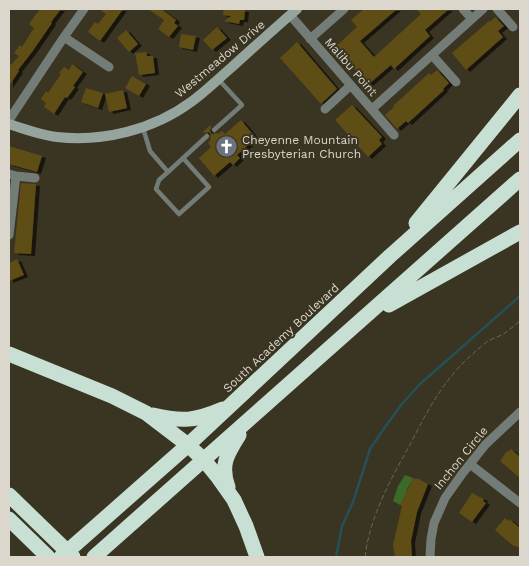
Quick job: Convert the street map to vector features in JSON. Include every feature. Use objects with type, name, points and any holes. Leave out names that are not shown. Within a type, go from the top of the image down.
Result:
[{"type":"highway","points":[[390,256],[520,95]]},
{"type":"highway","name":"South Academy Boulevard","points":[[62,557],[188,445],[390,256],[520,140]]},
{"type":"highway","points":[[100,552],[520,178]]},
{"type":"highway","points":[[341,339],[400,298],[520,232]]},
{"type":"highway","points":[[9,354],[112,396],[146,413],[188,445],[204,460],[234,500]]},
{"type":"highway","points":[[146,413],[183,420],[195,419],[233,404]]},
{"type":"highway","points":[[246,422],[227,455],[224,467],[225,478],[257,557]]},
{"type":"highway","points":[[9,495],[73,557]]},
{"type":"highway","points":[[9,519],[48,557]]},
{"type":"street","points":[[9,120],[84,9]]},
{"type":"street","points":[[310,38],[344,9]]},
{"type":"street","points":[[462,9],[472,19]]},
{"type":"street","points":[[372,109],[483,9]]},
{"type":"street","points":[[497,9],[513,27]]},
{"type":"street","name":"Malibu Point","points":[[293,12],[310,38],[394,135]]},
{"type":"street","name":"Westmeadow Drive","points":[[9,124],[56,137],[82,138],[130,132],[172,114],[190,103],[293,12]]},
{"type":"street","points":[[64,37],[109,67]]},
{"type":"street","points":[[432,55],[456,82]]},
{"type":"street","points":[[325,109],[351,85]]},
{"type":"street","points":[[9,235],[12,175],[34,178]]},
{"type":"street","name":"Inchon Circle","points":[[430,557],[432,532],[437,514],[445,498],[492,437],[520,412]]},
{"type":"street","points":[[470,464],[520,503]]},
{"type":"lane","points":[[214,130],[242,105],[219,79]]},
{"type":"lane","points":[[142,127],[150,151],[168,172]]},
{"type":"lane","points":[[183,158],[209,187],[179,214],[156,189],[159,180],[168,172],[183,158],[207,136]]},
{"type":"path","points":[[365,557],[370,531],[392,479],[441,389],[467,359],[489,340],[500,336],[520,321]]},
{"type":"green space","points":[[405,475],[413,478],[406,491],[408,492],[400,505],[393,501],[398,486]]},
{"type":"building","points":[[40,9],[61,9],[9,86],[9,63],[11,65],[19,56],[14,53],[20,45],[22,47],[34,28],[29,24]]},
{"type":"building","points":[[99,9],[123,9],[100,41],[88,32],[95,22],[98,24],[106,14]]},
{"type":"building","points":[[148,9],[161,9],[176,20],[174,23],[178,26],[169,37],[158,29],[164,20]]},
{"type":"building","points":[[224,9],[245,10],[244,20],[240,20],[239,24],[224,21],[231,16],[223,15]]},
{"type":"building","points":[[364,9],[397,9],[360,41],[374,57],[421,14],[416,9],[449,9],[425,30],[430,36],[394,69],[391,65],[369,84],[335,47],[357,27],[351,20]]},
{"type":"building","points":[[495,17],[504,26],[498,31],[503,37],[466,70],[452,53]]},
{"type":"building","points":[[217,27],[227,38],[212,50],[203,40]]},
{"type":"building","points":[[126,30],[138,44],[129,52],[117,38]]},
{"type":"building","points":[[181,34],[196,36],[193,50],[179,47]]},
{"type":"building","points":[[297,42],[337,89],[321,104],[280,58]]},
{"type":"building","points":[[146,52],[147,56],[153,56],[155,73],[139,75],[135,53]]},
{"type":"building","points":[[72,64],[83,72],[73,86],[75,87],[67,98],[65,97],[54,114],[44,107],[46,103],[41,99],[46,91],[48,93],[64,67],[69,70]]},
{"type":"building","points":[[437,70],[449,83],[444,90],[408,123],[406,121],[397,129],[385,115],[429,73],[431,75]]},
{"type":"building","points":[[132,76],[146,84],[139,96],[125,88]]},
{"type":"building","points":[[86,88],[103,93],[98,108],[81,102]]},
{"type":"building","points":[[123,90],[127,108],[109,112],[105,94]]},
{"type":"building","points":[[352,105],[382,137],[379,140],[382,144],[368,157],[335,120]]},
{"type":"building","points":[[241,120],[256,138],[237,155],[240,158],[233,165],[230,162],[214,176],[199,158],[211,147],[208,143],[211,140],[211,135],[209,132],[203,132],[210,125],[212,134],[218,134],[222,131],[225,134]]},
{"type":"building","points":[[9,146],[42,156],[37,172],[9,164]]},
{"type":"building","points":[[21,183],[36,184],[31,254],[14,253]]},
{"type":"building","points":[[17,259],[24,275],[9,281],[9,263]]},
{"type":"building","points":[[511,449],[520,457],[520,478],[500,461],[507,451]]},
{"type":"building","points":[[413,478],[428,484],[417,512],[411,541],[412,557],[395,557],[393,545],[402,506],[400,505]]},
{"type":"building","points":[[472,493],[484,499],[483,501],[486,503],[472,522],[459,513]]},
{"type":"building","points":[[505,518],[520,528],[520,548],[512,545],[495,530]]},
{"type":"waterway","points":[[336,557],[342,526],[353,502],[370,449],[385,427],[420,384],[520,296]]},
{"type":"place","name":"Cheyenne Mountain Presbyterian Church","points":[[226,147]]}]
